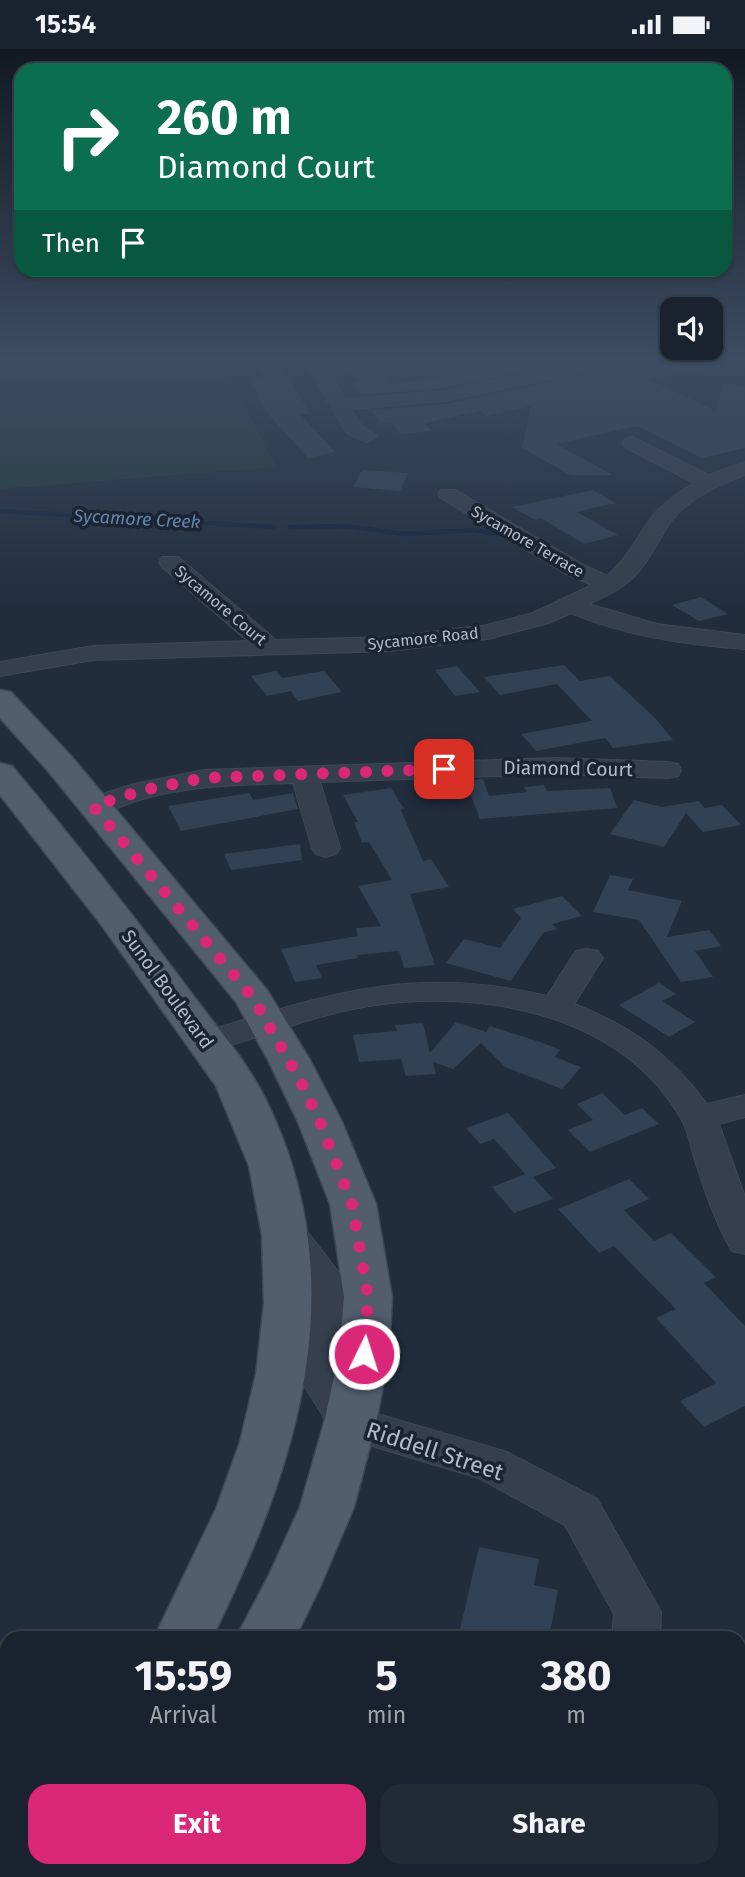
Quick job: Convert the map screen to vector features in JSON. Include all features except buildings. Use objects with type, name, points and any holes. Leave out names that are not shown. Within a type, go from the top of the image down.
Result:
[{"type":"main road","points":[[0,699],[60,764],[253,998],[320,1122],[352,1204],[368,1297],[364,1354],[350,1423],[327,1507],[292,1587],[269,1631]]},
{"type":"main road","name":"Sunol Boulevard","points":[[0,773],[130,935],[244,1097],[261,1137],[287,1231],[290,1312],[276,1408],[251,1495],[219,1571],[187,1631]]},
{"type":"street","points":[[632,443],[708,482]]},
{"type":"street","name":"Sycamore Road","points":[[0,669],[93,653],[390,644],[488,632],[541,618],[610,585],[631,567],[664,516],[677,503],[708,482],[742,471]]},
{"type":"street","name":"Sycamore Terrace","points":[[448,494],[574,569],[610,585]]},
{"type":"street","name":"Sycamore Court","points":[[170,562],[271,648]]},
{"type":"street","points":[[573,605],[652,631],[684,638],[745,642]]},
{"type":"street","name":"Sycamore Road","points":[[0,651],[75,650],[93,653]]},
{"type":"street","name":"Diamond Court","points":[[93,806],[144,790],[204,778],[556,766],[668,770]]},
{"type":"street","points":[[304,773],[326,848]]},
{"type":"street","points":[[556,1007],[587,958]]},
{"type":"street","points":[[206,1042],[371,995],[443,990],[498,993],[556,1007],[626,1039],[662,1069],[699,1118],[732,1214],[745,1241]]},
{"type":"street","points":[[699,1118],[745,1107]]},
{"type":"street","name":"Sunol Boulevard","points":[[287,1231],[332,1290],[318,1374],[350,1423]]},
{"type":"street","name":"Riddell Street","points":[[350,1423],[492,1464],[581,1513],[638,1612],[636,1631]]},
{"type":"green space","points":[[0,441],[263,441],[276,467],[0,489]]},
{"type":"waterway","name":"Sycamore Creek","points":[[0,511],[274,527]]},
{"type":"waterway","name":"Sycamore Creek","points":[[290,527],[345,526],[405,534],[475,530],[501,535]]},
{"type":"route","points":[[364,1354],[368,1297],[365,1266],[352,1204],[343,1176],[301,1082],[253,998],[93,806],[144,790],[204,778],[444,769]]}]
